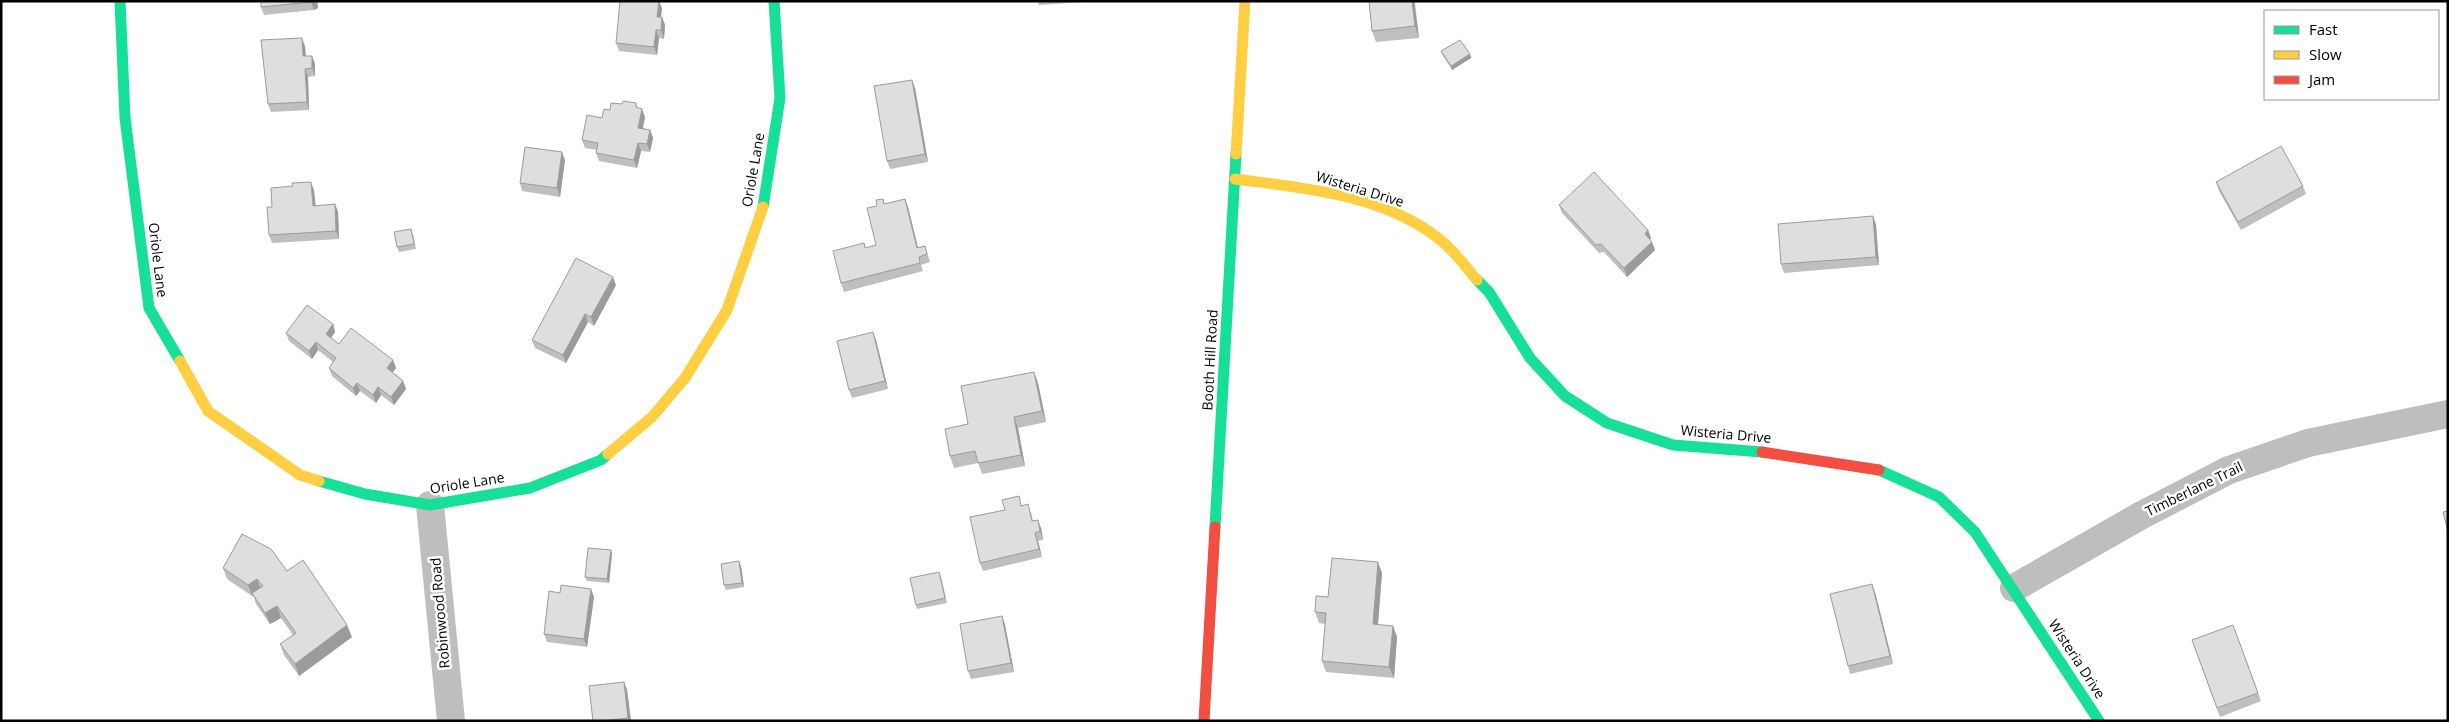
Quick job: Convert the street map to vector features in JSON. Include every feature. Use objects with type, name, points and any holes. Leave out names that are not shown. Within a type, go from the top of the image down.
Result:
[{"type":"street","name":"Oriole Lane","points":[[120,1],[125,118],[149,308],[208,411],[300,475],[365,494],[430,505],[530,488],[601,460],[652,417],[685,378],[727,310],[763,210],[780,98],[774,1]]},
{"type":"street","name":"Booth Hill Road","points":[[1204,721],[1245,1]]},
{"type":"street","name":"Wisteria Drive","points":[[1235,179],[1321,190],[1394,212],[1439,238],[1489,292],[1536,364],[1565,396],[1607,423],[1673,445],[1781,453],[1878,470],[1938,496],[1975,532],[2014,588],[2099,721]]},
{"type":"street","name":"Timberlane Trail","points":[[2014,588],[2140,516],[2229,470],[2308,443],[2448,414]]},
{"type":"street","name":"Robinwood Road","points":[[430,505],[451,721]]},
{"type":"building","points":[[261,1],[312,1],[261,7]]},
{"type":"building","points":[[620,1],[659,1],[657,17],[662,17],[661,30],[656,30],[654,47],[616,43]]},
{"type":"building","points":[[1369,1],[1412,1],[1415,26],[1372,31]]},
{"type":"building","points":[[302,38],[303,56],[312,56],[312,68],[305,69],[307,102],[268,104],[261,40]]},
{"type":"building","points":[[1460,40],[1470,54],[1451,66],[1441,51]]},
{"type":"building","points":[[912,80],[925,154],[887,161],[874,86]]},
{"type":"building","points":[[623,101],[636,103],[636,107],[642,109],[638,128],[650,130],[647,144],[638,143],[634,160],[596,153],[598,143],[582,140],[587,115],[602,118],[604,109],[610,110],[611,103],[622,104]]},
{"type":"building","points":[[2281,146],[2303,186],[2238,222],[2216,182]]},
{"type":"building","points":[[525,147],[562,152],[557,188],[520,183]]},
{"type":"building","points":[[1594,172],[1648,230],[1645,234],[1652,242],[1624,268],[1601,244],[1596,245],[1559,205]]},
{"type":"building","points":[[311,182],[313,206],[335,204],[336,231],[269,235],[267,207],[272,207],[271,188],[293,186],[292,183]]},
{"type":"building","points":[[883,199],[884,204],[905,199],[917,248],[925,246],[927,254],[919,257],[920,263],[841,283],[833,251],[864,243],[865,248],[876,245],[867,208],[877,206],[876,200]]},
{"type":"building","points":[[1873,216],[1876,257],[1781,264],[1778,224]]},
{"type":"building","points":[[411,229],[414,244],[397,247],[394,232]]},
{"type":"building","points":[[576,258],[613,277],[591,317],[585,314],[563,355],[532,340]]},
{"type":"building","points":[[307,305],[333,324],[326,334],[339,344],[351,328],[393,360],[387,368],[403,381],[391,397],[378,387],[373,395],[357,383],[353,388],[329,368],[336,358],[316,342],[309,351],[286,333]]},
{"type":"building","points":[[873,332],[885,381],[849,390],[837,341]]},
{"type":"building","points":[[1034,372],[1042,411],[1014,417],[1021,455],[978,463],[975,451],[950,456],[945,429],[968,424],[961,386]]},
{"type":"building","points":[[1019,496],[1021,506],[1028,504],[1032,521],[1038,520],[1040,531],[1035,533],[1039,549],[980,563],[970,517],[1005,510],[1002,500]]},
{"type":"building","points":[[2448,511],[2448,532],[2443,512]]},
{"type":"building","points":[[242,534],[271,549],[287,571],[303,560],[347,625],[295,664],[280,644],[296,633],[277,606],[265,613],[252,593],[263,586],[257,579],[248,585],[223,568]]},
{"type":"building","points":[[588,548],[611,550],[607,579],[585,577]]},
{"type":"building","points":[[1332,558],[1378,562],[1373,624],[1393,626],[1389,667],[1322,661],[1326,613],[1315,612],[1316,596],[1328,597]]},
{"type":"building","points":[[739,561],[742,583],[724,585],[721,564]]},
{"type":"building","points":[[939,572],[945,598],[916,605],[910,578]]},
{"type":"building","points":[[1872,584],[1890,656],[1848,666],[1830,594]]},
{"type":"building","points":[[561,585],[591,589],[584,639],[544,634],[549,591],[560,593]]},
{"type":"building","points":[[1002,616],[1011,663],[968,671],[960,624]]},
{"type":"building","points":[[2233,625],[2258,693],[2217,708],[2192,640]]},
{"type":"building","points":[[624,682],[628,718],[593,721],[589,686]]},
{"type":"traffic: fast","points":[[120,1],[125,118],[149,308],[180,361]]},
{"type":"traffic: fast","points":[[763,207],[780,98],[774,1]]},
{"type":"traffic: fast","points":[[1215,527],[1236,154]]},
{"type":"traffic: fast","points":[[1477,280],[1489,292],[1530,358],[1565,396],[1607,423],[1673,445],[1762,452]]},
{"type":"traffic: fast","points":[[319,481],[365,494],[430,505],[530,488],[601,460],[608,454]]},
{"type":"traffic: fast","points":[[1879,470],[1939,497],[1975,532],[2099,721]]},
{"type":"traffic: slow","points":[[1236,154],[1245,1]]},
{"type":"traffic: slow","points":[[1235,179],[1341,195],[1392,211],[1416,223],[1443,242],[1477,280]]},
{"type":"traffic: slow","points":[[608,454],[652,417],[685,378],[727,310],[763,207]]},
{"type":"traffic: slow","points":[[180,361],[208,411],[300,475],[319,481]]},
{"type":"traffic: jam","points":[[1762,452],[1879,470]]},
{"type":"traffic: jam","points":[[1204,721],[1215,527]]}]
